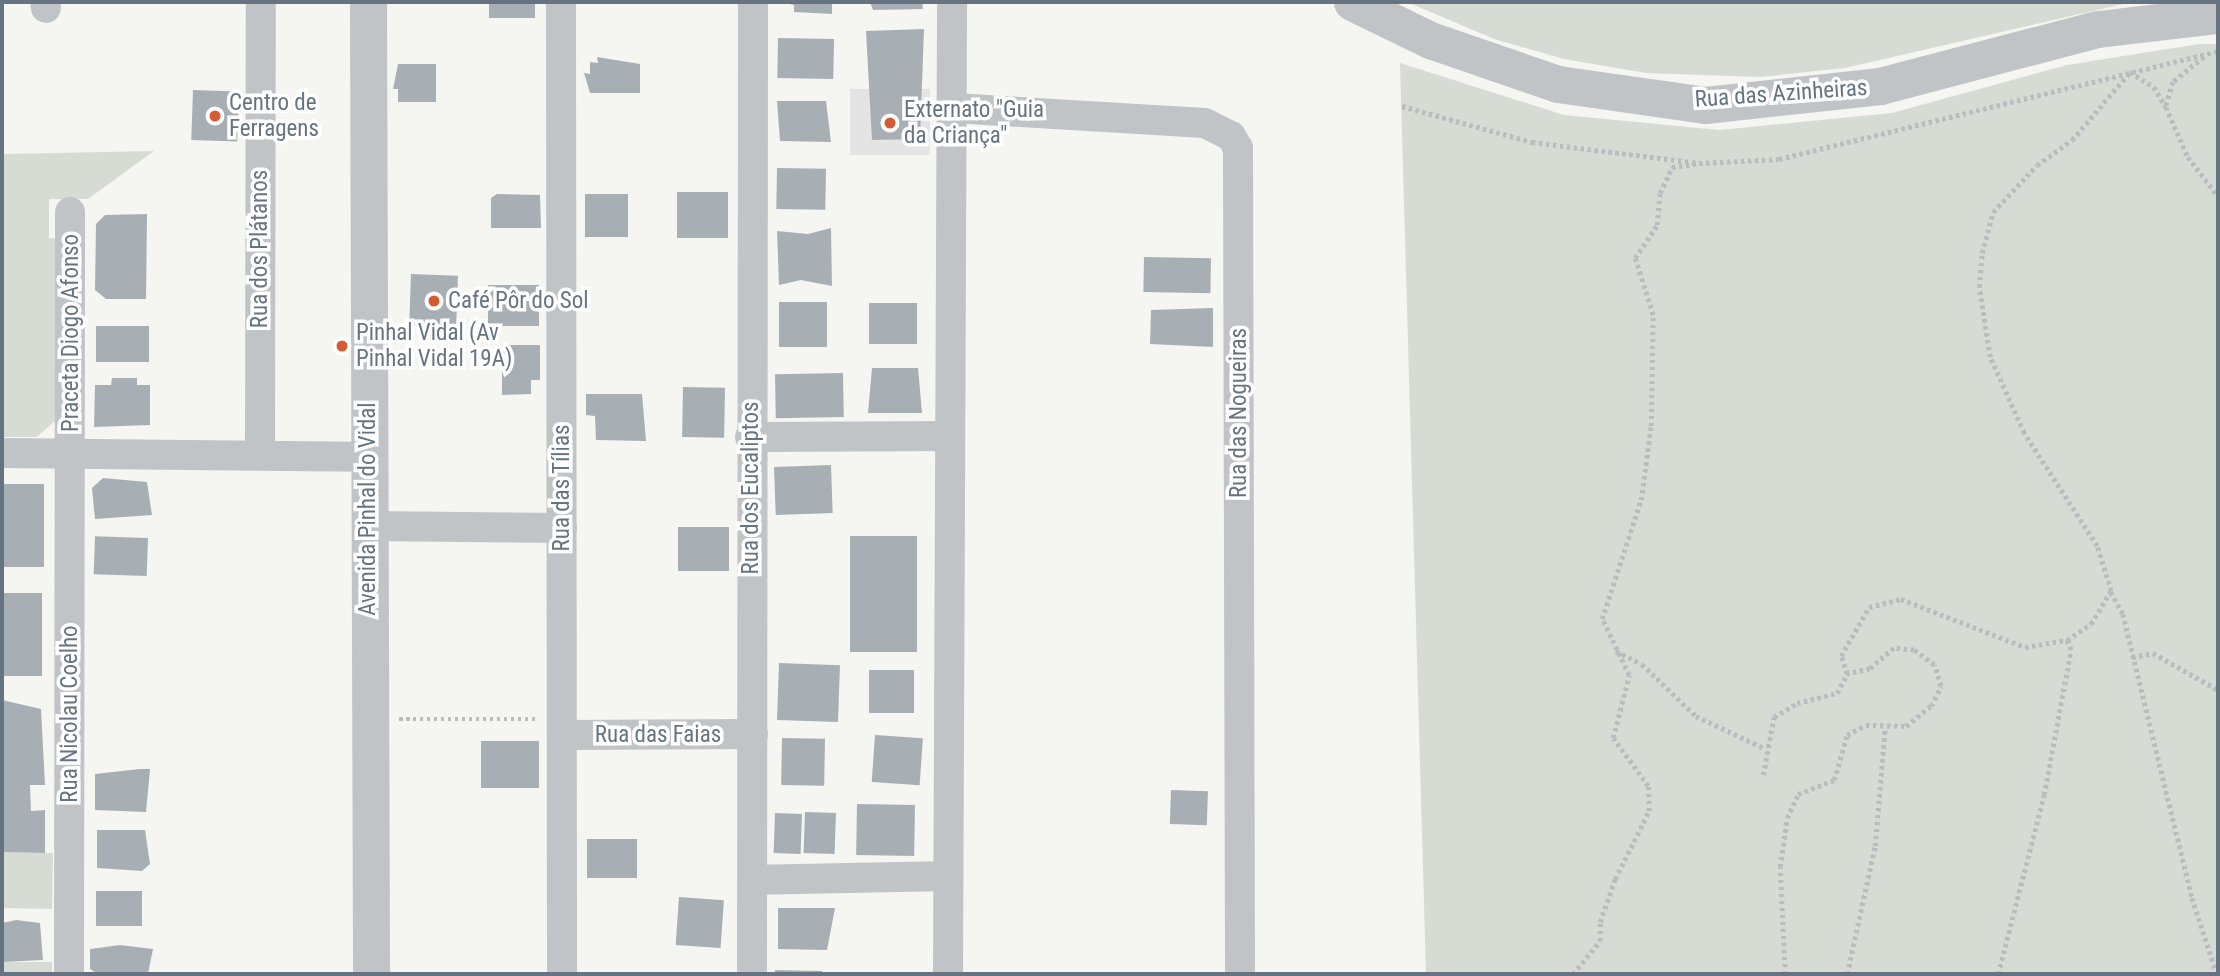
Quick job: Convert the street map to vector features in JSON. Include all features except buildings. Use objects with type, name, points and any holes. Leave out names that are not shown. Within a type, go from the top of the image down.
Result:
[{"type":"street","name":"Rua dos Plátanos","points":[[260,455],[261,2]]},
{"type":"street","name":"Avenida Pinhal do Vidal","points":[[368,2],[371,974]]},
{"type":"street","name":"Rua das Tílias","points":[[561,2],[562,974]]},
{"type":"street","name":"Rua dos Eucaliptos","points":[[752,974],[750,437],[753,2]]},
{"type":"street","points":[[948,974],[947,436],[953,108],[952,2]]},
{"type":"street","name":"Rua das Azinheiras","points":[[1352,2],[1430,40],[1558,84],[1705,105],[1881,86],[2098,29],[2218,15]]},
{"type":"street","name":"Rua das Nogueiras","points":[[953,108],[1205,123],[1231,136],[1238,148],[1240,974]]},
{"type":"street","name":"Praceta Diogo Afonso","points":[[70,212],[71,454]]},
{"type":"street","points":[[750,437],[947,436]]},
{"type":"street","points":[[2,453],[164,452],[368,457]]},
{"type":"street","name":"Rua Nicolau Coelho","points":[[69,974],[71,454]]},
{"type":"street","points":[[368,526],[562,527]]},
{"type":"street","name":"Rua das Faias","points":[[563,727],[753,734]]},
{"type":"street","points":[[753,880],[948,876]]},
{"type":"path","points":[[2166,107],[2173,82],[2209,53]]},
{"type":"path","points":[[2217,974],[2132,657],[2123,614],[2110,591],[2096,546],[2024,433],[1990,357],[1979,287],[1993,212],[2037,165],[2072,140],[2130,72],[2154,87],[2188,157],[2218,196]]},
{"type":"path","points":[[1573,974],[1600,941],[1600,922],[1615,878],[1649,811],[1648,786],[1613,738],[1629,675],[1602,619],[1641,500],[1651,426],[1653,315],[1635,258],[1657,225],[1660,193],[1672,167],[1699,163]]},
{"type":"path","points":[[1763,775],[1774,717],[1797,703],[1837,693],[1847,674],[1841,656],[1853,627],[1869,607],[1901,599],[2025,647],[2067,640],[2091,624],[2110,591]]},
{"type":"path","points":[[1998,974],[2044,795],[2071,650],[2067,640]]},
{"type":"path","points":[[1785,974],[1780,867],[1787,818],[1798,794],[1833,780],[1847,735],[1866,725],[1885,728],[1906,726],[1931,706],[1941,686],[1934,665],[1914,650],[1894,648],[1870,668],[1847,674]]},
{"type":"path","points":[[1616,651],[1642,664],[1696,716],[1766,749]]},
{"type":"path","points":[[2132,657],[2153,653],[2218,690]]},
{"type":"path","points":[[369,719],[563,727]]},
{"type":"path","points":[[1847,974],[1875,846],[1885,728]]},
{"type":"shaded area","points":[[1407,2],[2132,2],[1845,68],[1760,77],[1646,73],[1564,59],[1494,39]]},
{"type":"shaded area","points":[[2199,44],[2218,44],[2218,974],[1426,974],[1400,63],[1564,115],[1719,130],[1892,113],[2067,65]]},
{"type":"shaded area","name":"Externato \"Guia da Criança\"","points":[[850,89],[930,89],[930,155],[850,155]]},
{"type":"shaded area","points":[[154,151],[88,199],[49,199],[49,238],[60,239],[57,419],[37,437],[2,437],[2,154]]},
{"type":"shaded area","points":[[2,852],[53,853],[52,909],[2,908]]},
{"type":"shaded area","points":[[2,962],[52,962],[52,974],[2,974]]},
{"type":"place","name":"Centro de Ferragens","points":[[215,116]]},
{"type":"place","name":"Externato \"Guia da Criança\"","points":[[890,123]]},
{"type":"place","name":"Café Pôr do Sol","points":[[434,301]]},
{"type":"place","name":"Pinhal Vidal (Av Pinhal Vidal 19A)","points":[[342,346]]}]
